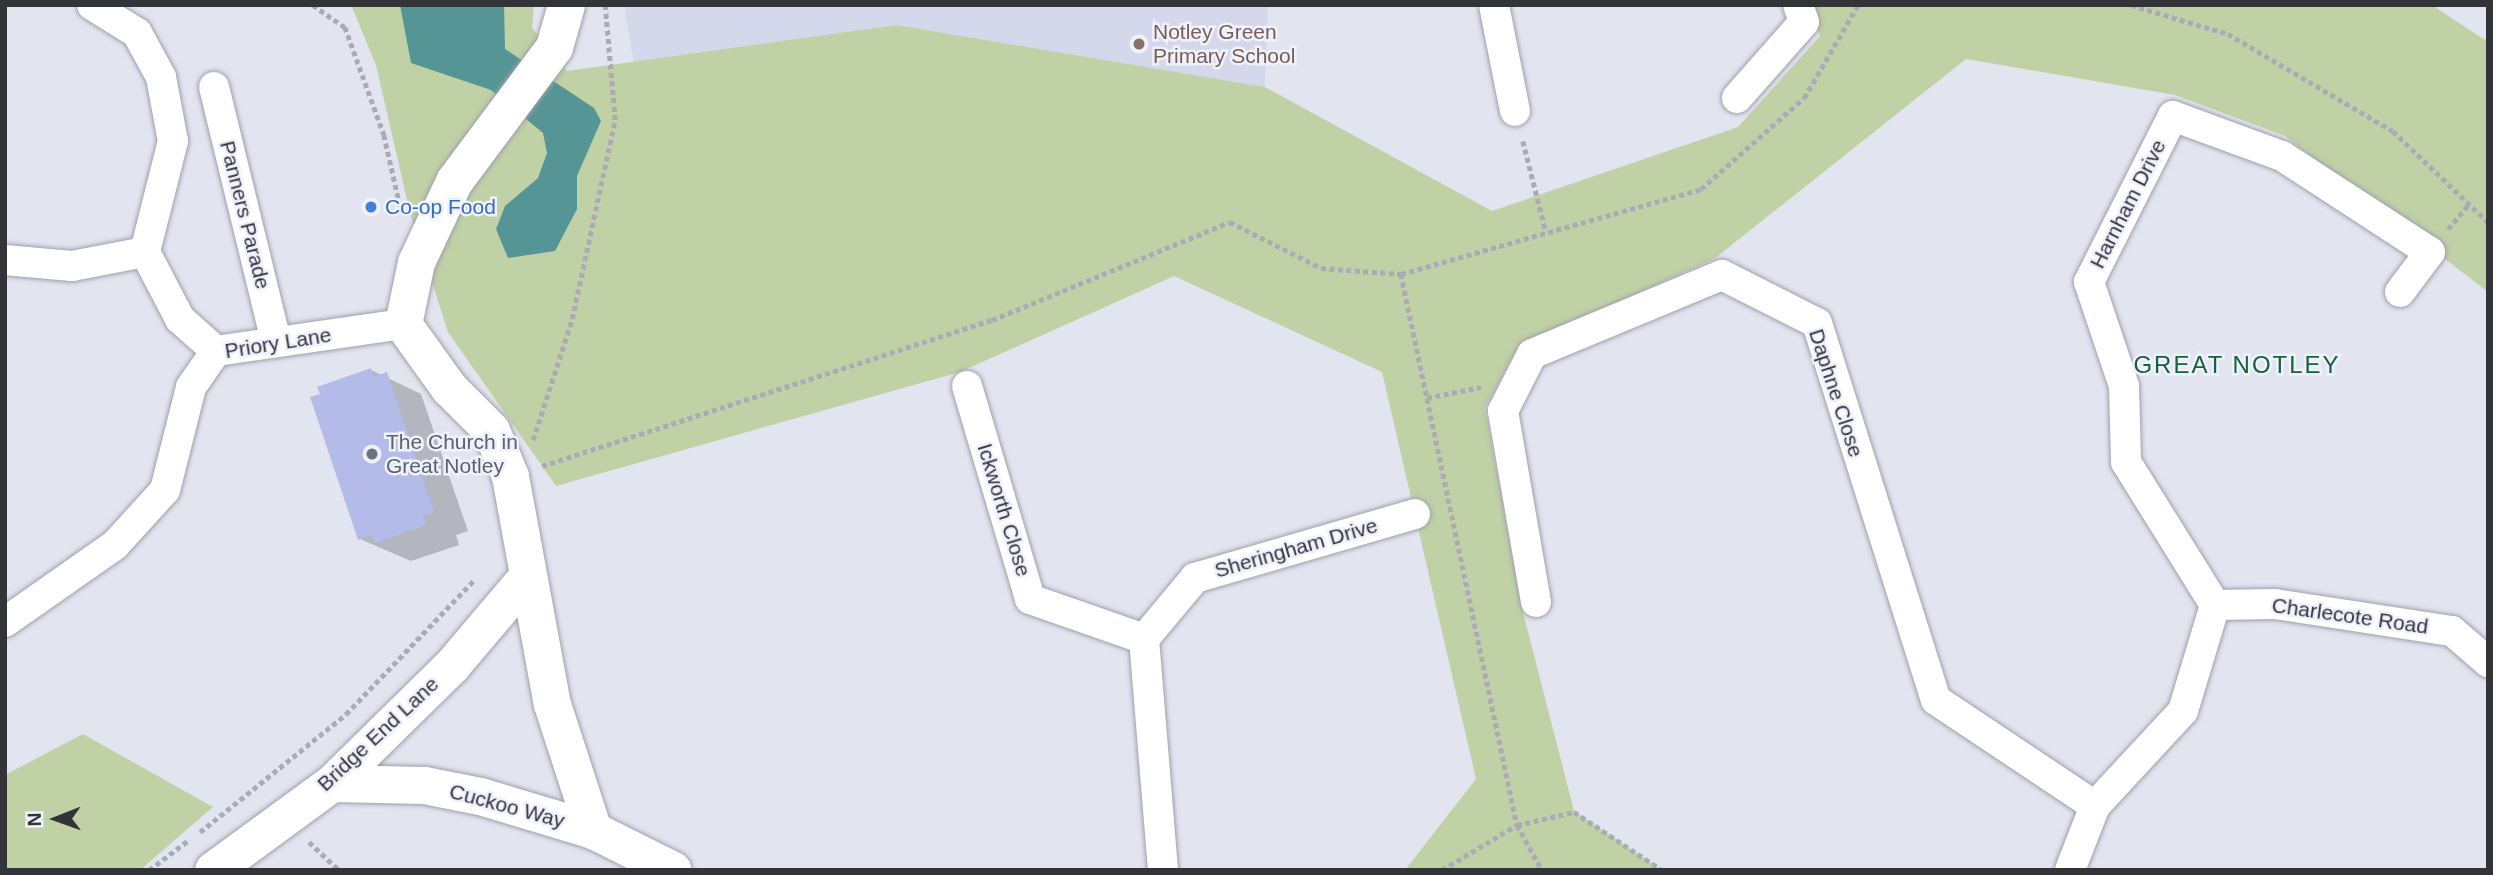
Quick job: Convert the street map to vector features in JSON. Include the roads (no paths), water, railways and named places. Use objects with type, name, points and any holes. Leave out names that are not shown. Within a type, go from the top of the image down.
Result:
[{"type":"street","points":[[92,5],[137,33],[161,78],[173,141],[145,251],[180,319],[216,351]]},
{"type":"street","points":[[566,5],[554,47],[454,181],[416,262],[403,324],[449,388],[491,430],[510,476],[526,579],[552,704],[593,830]]},
{"type":"street","points":[[1494,5],[1515,111]]},
{"type":"street","points":[[1737,98],[1804,22],[1798,5]]},
{"type":"street","name":"Panners Parade","points":[[214,88],[276,342]]},
{"type":"street","name":"Harnham Drive","points":[[2215,605],[2126,462],[2124,387],[2089,282],[2173,116],[2282,156],[2430,252],[2400,292]]},
{"type":"street","points":[[5,260],[72,267],[145,251]]},
{"type":"street","name":"Daphne Close","points":[[1536,602],[1503,411],[1532,354],[1722,275],[1817,323],[1936,700],[2095,806]]},
{"type":"street","name":"Priory Lane","points":[[5,622],[115,545],[165,490],[191,387],[216,351],[403,324]]},
{"type":"street","name":"Ickworth Close","points":[[967,386],[1030,599],[1144,639]]},
{"type":"street","name":"Sheringham Drive","points":[[1144,639],[1195,578],[1415,514]]},
{"type":"street","name":"Bridge End Lane","points":[[213,870],[332,783],[452,665],[526,579]]},
{"type":"street","name":"Charlecote Road","points":[[2215,605],[2275,604],[2452,631],[2488,662]]},
{"type":"street","points":[[2070,870],[2095,806],[2183,710],[2215,605]]},
{"type":"street","points":[[1144,639],[1163,870]]},
{"type":"street","name":"Cuckoo Way","points":[[332,783],[424,785],[593,830],[673,870]]},
{"type":"place","name":"Notley Green Primary School","points":[[1139,44]]},
{"type":"place","name":"Co-op Food","points":[[371,207]]},
{"type":"place","name":"The Church in Great Notley","points":[[372,454]]},
{"type":"district","name":"GREAT NOTLEY","points":[[2237,365]]}]
